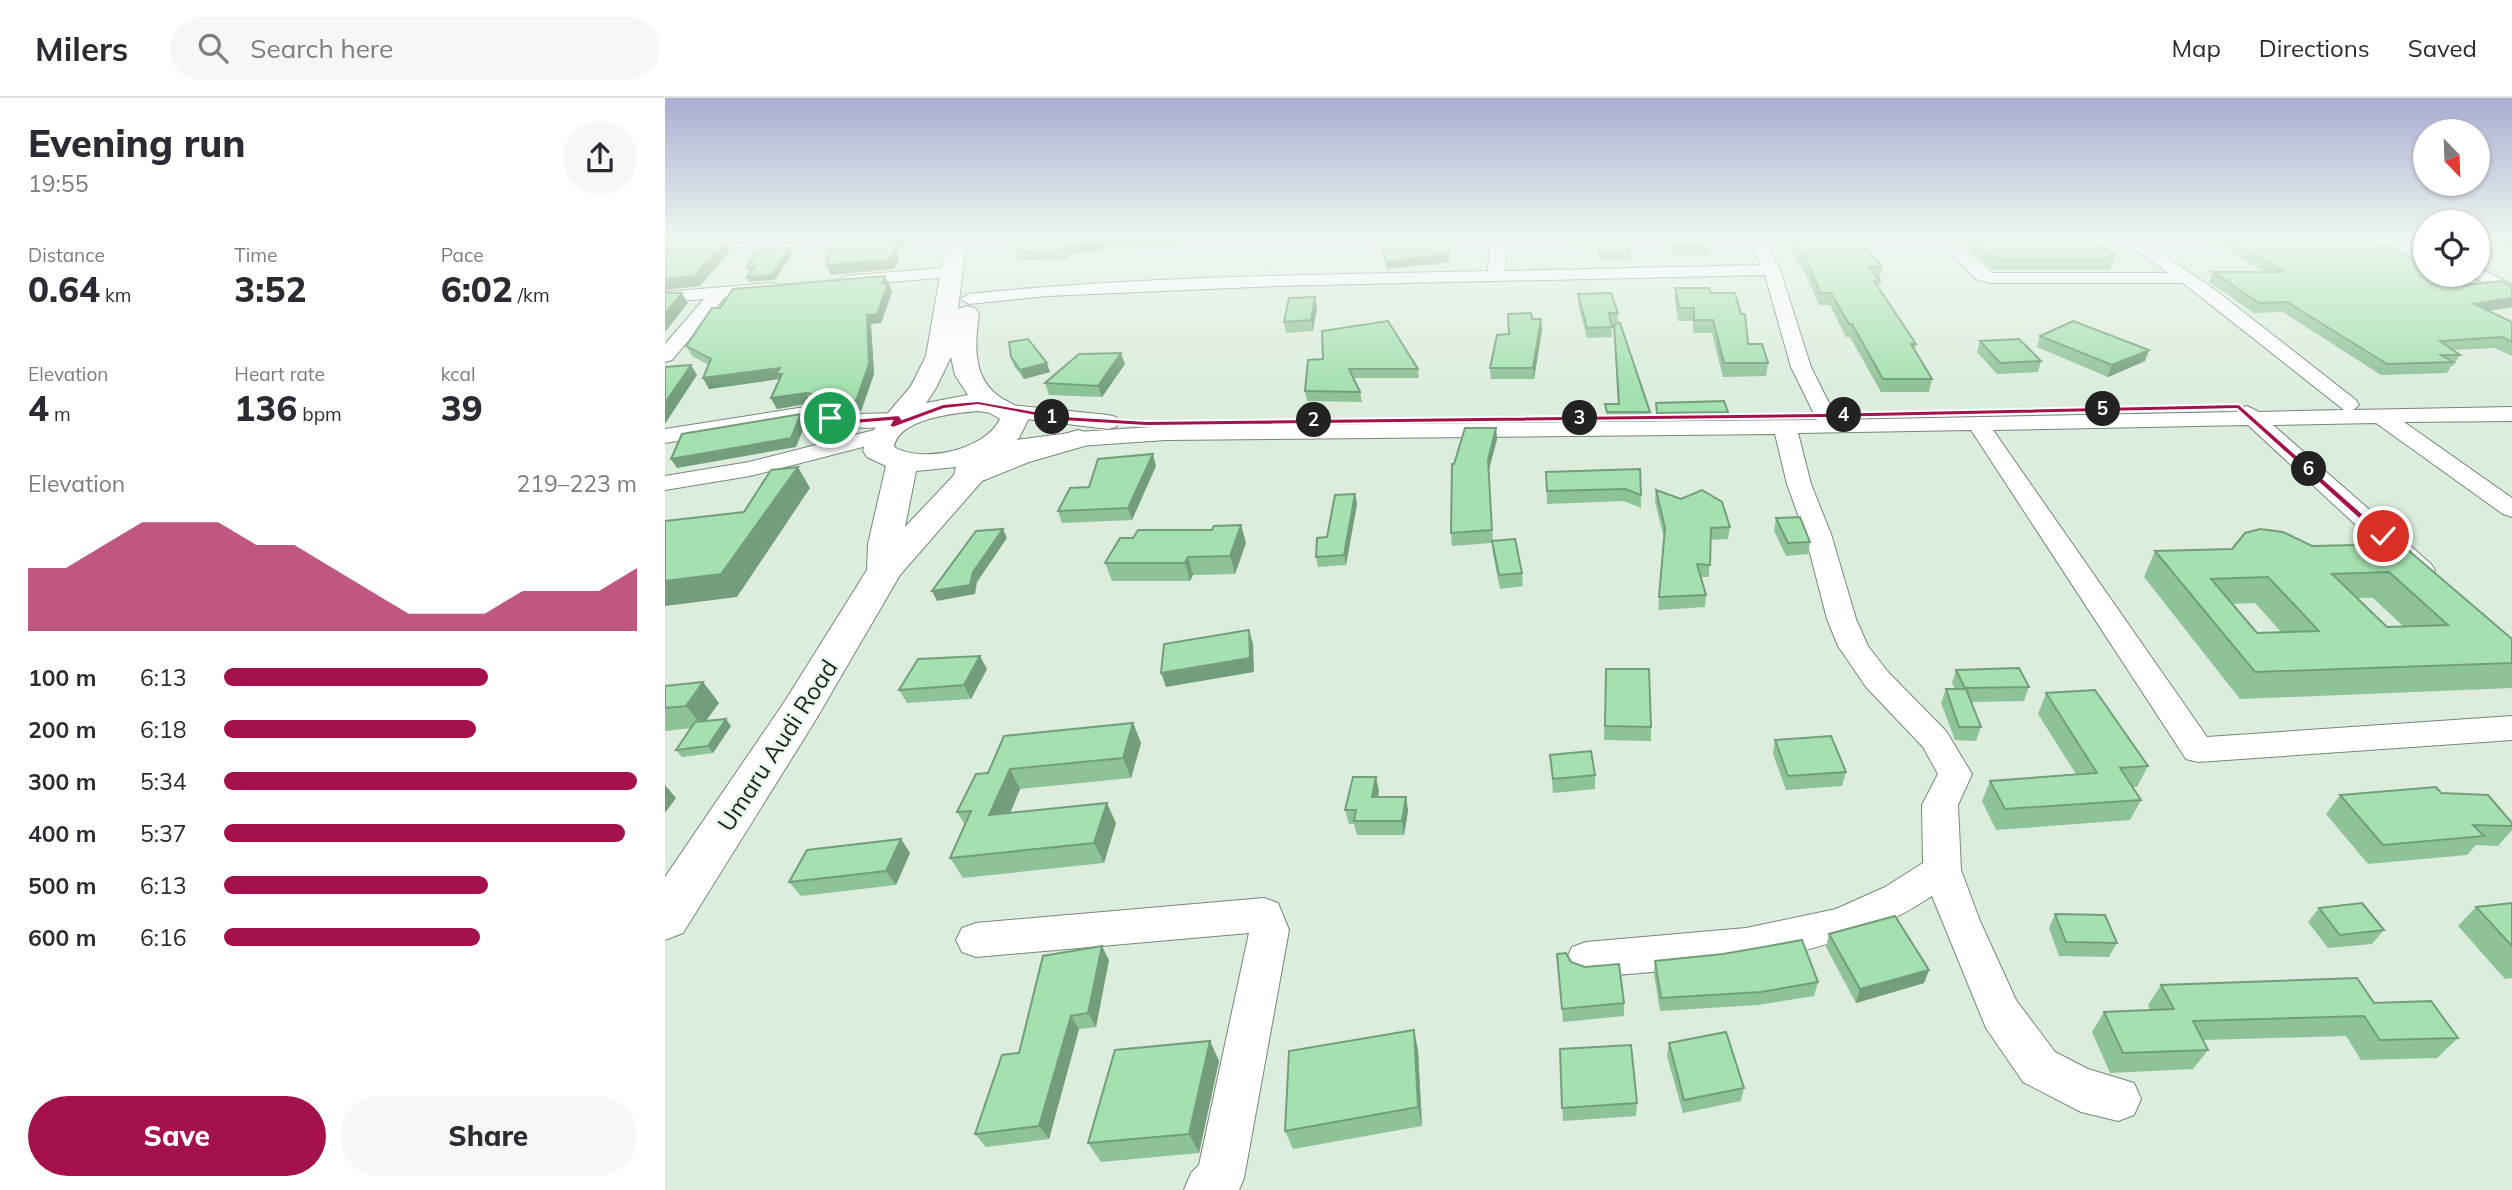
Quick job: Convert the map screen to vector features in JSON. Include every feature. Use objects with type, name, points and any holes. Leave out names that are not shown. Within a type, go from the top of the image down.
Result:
[{"type":"main road","points":[[885,570],[892,440],[939,356],[951,287]]},
{"type":"main road","points":[[970,287],[964,333],[965,370],[970,383],[980,396],[1002,407],[1015,418],[1014,426],[1006,436],[973,465]]},
{"type":"main road","points":[[892,440],[943,407],[1002,407]]},
{"type":"main road","points":[[892,440],[928,463],[973,465],[1078,439]]},
{"type":"main road","name":"Umaru Audi Road","points":[[665,918],[807,700],[885,570],[973,465]]},
{"type":"street","points":[[665,297],[778,287]]},
{"type":"street","points":[[969,299],[1047,291],[1139,287]]},
{"type":"street","points":[[1777,287],[1801,367],[1824,415]]},
{"type":"street","points":[[2197,287],[2348,405]]},
{"type":"street","points":[[665,356],[720,292]]},
{"type":"street","points":[[1078,439],[1195,433],[1978,424],[2247,413],[2348,405],[2512,401]]},
{"type":"street","points":[[1002,407],[1103,422],[1824,415],[2512,414]]},
{"type":"street","points":[[665,436],[811,413],[853,421],[892,440]]},
{"type":"street","points":[[2247,413],[2440,587]]},
{"type":"street","points":[[2380,416],[2512,509]]},
{"type":"street","points":[[1978,424],[2198,750],[2512,728]]},
{"type":"street","points":[[1785,428],[1834,596],[1853,646],[1873,675],[1948,755],[1955,774],[1940,805],[1942,870],[1959,921],[2001,1014],[2039,1067],[2081,1090],[2118,1100]]},
{"type":"street","points":[[665,483],[892,440]]},
{"type":"street","points":[[1586,960],[1745,945],[1842,925],[1899,898],[1942,870]]},
{"type":"street","points":[[976,940],[1264,915],[1269,930],[1223,1165],[1220,1178],[1208,1190]]},
{"type":"building","points":[[887,287],[877,314],[867,315],[869,364],[856,401],[806,393],[771,398],[782,374],[776,374],[780,368],[703,378],[711,359],[686,346],[712,308],[720,308],[733,289]]},
{"type":"building","points":[[1818,287],[1878,287],[1916,344],[1911,344],[1932,379],[1883,379],[1831,293],[1820,293]]},
{"type":"building","points":[[2235,287],[2512,287],[2512,298],[2474,304],[2512,322],[2512,342],[2502,337],[2440,341],[2460,355],[2441,355],[2453,362],[2387,364],[2287,302],[2259,303]]},
{"type":"building","points":[[1675,288],[1709,288],[1711,293],[1735,293],[1741,314],[1745,314],[1748,344],[1762,344],[1768,363],[1724,363],[1713,320],[1694,320],[1694,308],[1679,308]]},
{"type":"building","points":[[665,293],[682,293],[665,314]]},
{"type":"building","points":[[1611,293],[1618,313],[1609,313],[1612,327],[1587,328],[1578,294]]},
{"type":"building","points":[[1315,297],[1311,320],[1284,322],[1289,298]]},
{"type":"building","points":[[1531,313],[1532,319],[1541,319],[1533,368],[1490,368],[1497,335],[1509,334],[1508,314]]},
{"type":"building","points":[[1388,321],[1418,369],[1349,369],[1360,392],[1305,391],[1308,360],[1323,359],[1322,331]]},
{"type":"building","points":[[2073,321],[2149,350],[2112,365],[2040,336]]},
{"type":"building","points":[[1620,323],[1650,412],[1607,412],[1605,404],[1619,404],[1614,324]]},
{"type":"building","points":[[1028,339],[1047,363],[1020,370],[1011,357],[1009,342]]},
{"type":"building","points":[[2019,339],[2041,361],[2000,363],[1980,341]]},
{"type":"building","points":[[1121,353],[1098,386],[1045,383],[1079,354]]},
{"type":"building","points":[[691,365],[665,403],[665,367]]},
{"type":"building","points":[[1724,401],[1728,412],[1657,413],[1656,403]]},
{"type":"building","points":[[801,414],[791,438],[671,459],[682,434]]},
{"type":"building","points":[[1465,428],[1496,428],[1488,460],[1492,530],[1451,533],[1452,464]]},
{"type":"building","points":[[1153,454],[1128,508],[1058,511],[1070,488],[1089,487],[1098,459]]},
{"type":"building","points":[[798,467],[721,574],[665,581],[665,521],[744,512],[771,470]]},
{"type":"building","points":[[1640,469],[1641,495],[1625,489],[1547,491],[1546,472]]},
{"type":"building","points":[[1656,490],[1681,499],[1702,490],[1722,502],[1730,527],[1711,528],[1710,565],[1697,564],[1706,595],[1659,597],[1665,528]]},
{"type":"building","points":[[1355,494],[1344,555],[1316,557],[1317,538],[1327,537],[1335,495]]},
{"type":"building","points":[[1800,517],[1810,542],[1788,543],[1776,518]]},
{"type":"building","points":[[1241,525],[1230,556],[1188,557],[1185,563],[1105,563],[1120,538],[1133,538],[1138,530],[1212,530],[1214,526]]},
{"type":"building","points":[[1003,529],[973,572],[970,585],[932,591],[976,531]]},
{"type":"building","points":[[2260,529],[2283,532],[2312,546],[2401,544],[2512,639],[2512,663],[2255,672],[2155,551],[2232,549],[2245,533]],"holes":[[[2389,572],[2448,625],[2387,627],[2332,574]],[[2268,577],[2319,631],[2257,633],[2211,579]]]},
{"type":"building","points":[[1515,539],[1522,573],[1499,575],[1492,541]]},
{"type":"building","points":[[1249,630],[1250,658],[1161,673],[1164,644]]},
{"type":"building","points":[[980,656],[964,685],[899,690],[918,659]]},
{"type":"building","points":[[2019,668],[2029,687],[1965,688],[1956,670]]},
{"type":"building","points":[[1606,669],[1649,669],[1651,727],[1605,726]]},
{"type":"building","points":[[703,682],[686,706],[665,708],[665,686]]},
{"type":"building","points":[[1946,689],[1966,689],[1981,727],[1959,727]]},
{"type":"building","points":[[2095,690],[2148,766],[2120,768],[2141,800],[2005,809],[1990,781],[2097,773],[2046,693]]},
{"type":"building","points":[[726,719],[708,746],[676,750],[695,722]]},
{"type":"building","points":[[1133,723],[1123,758],[1010,769],[989,815],[1107,803],[1094,843],[950,858],[971,811],[957,812],[976,774],[988,773],[1004,736]]},
{"type":"building","points":[[1831,736],[1846,772],[1788,776],[1775,740]]},
{"type":"building","points":[[1591,751],[1595,775],[1553,779],[1550,755]]},
{"type":"building","points":[[1353,777],[1376,777],[1372,797],[1406,797],[1402,821],[1354,821],[1356,810],[1345,810]]},
{"type":"building","points":[[2436,787],[2441,793],[2488,795],[2512,826],[2473,825],[2484,836],[2383,845],[2340,795]]},
{"type":"building","points":[[901,839],[886,871],[789,882],[807,850]]},
{"type":"building","points":[[2362,903],[2384,930],[2340,935],[2319,908]]},
{"type":"building","points":[[2512,903],[2512,946],[2476,907]]},
{"type":"building","points":[[2055,914],[2105,915],[2117,943],[2066,942]]},
{"type":"building","points":[[1895,916],[1929,970],[1860,989],[1829,934]]},
{"type":"building","points":[[1802,940],[1818,982],[1761,992],[1661,998],[1655,961],[1723,954]]},
{"type":"building","points":[[1102,946],[1088,1013],[1071,1016],[1039,1126],[975,1134],[1002,1055],[1019,1053],[1043,956]]},
{"type":"building","points":[[1566,953],[1571,962],[1585,967],[1619,964],[1624,1003],[1562,1009],[1557,954]]},
{"type":"building","points":[[2357,978],[2374,1003],[2431,1001],[2458,1038],[2380,1040],[2364,1016],[2193,1021],[2208,1050],[2123,1053],[2104,1012],[2174,1009],[2161,985]]},
{"type":"building","points":[[1414,1030],[1418,1107],[1285,1131],[1289,1051]]},
{"type":"building","points":[[1726,1032],[1744,1088],[1684,1100],[1669,1043]]},
{"type":"building","points":[[1210,1041],[1189,1134],[1088,1143],[1115,1050]]},
{"type":"building","points":[[1631,1045],[1637,1103],[1562,1108],[1560,1049]]},
{"type":"route","points":[[830,418],[853,421],[899,418],[893,426],[924,412],[978,403],[1062,419],[1147,423],[1824,415],[2239,406],[2383,536]]}]
